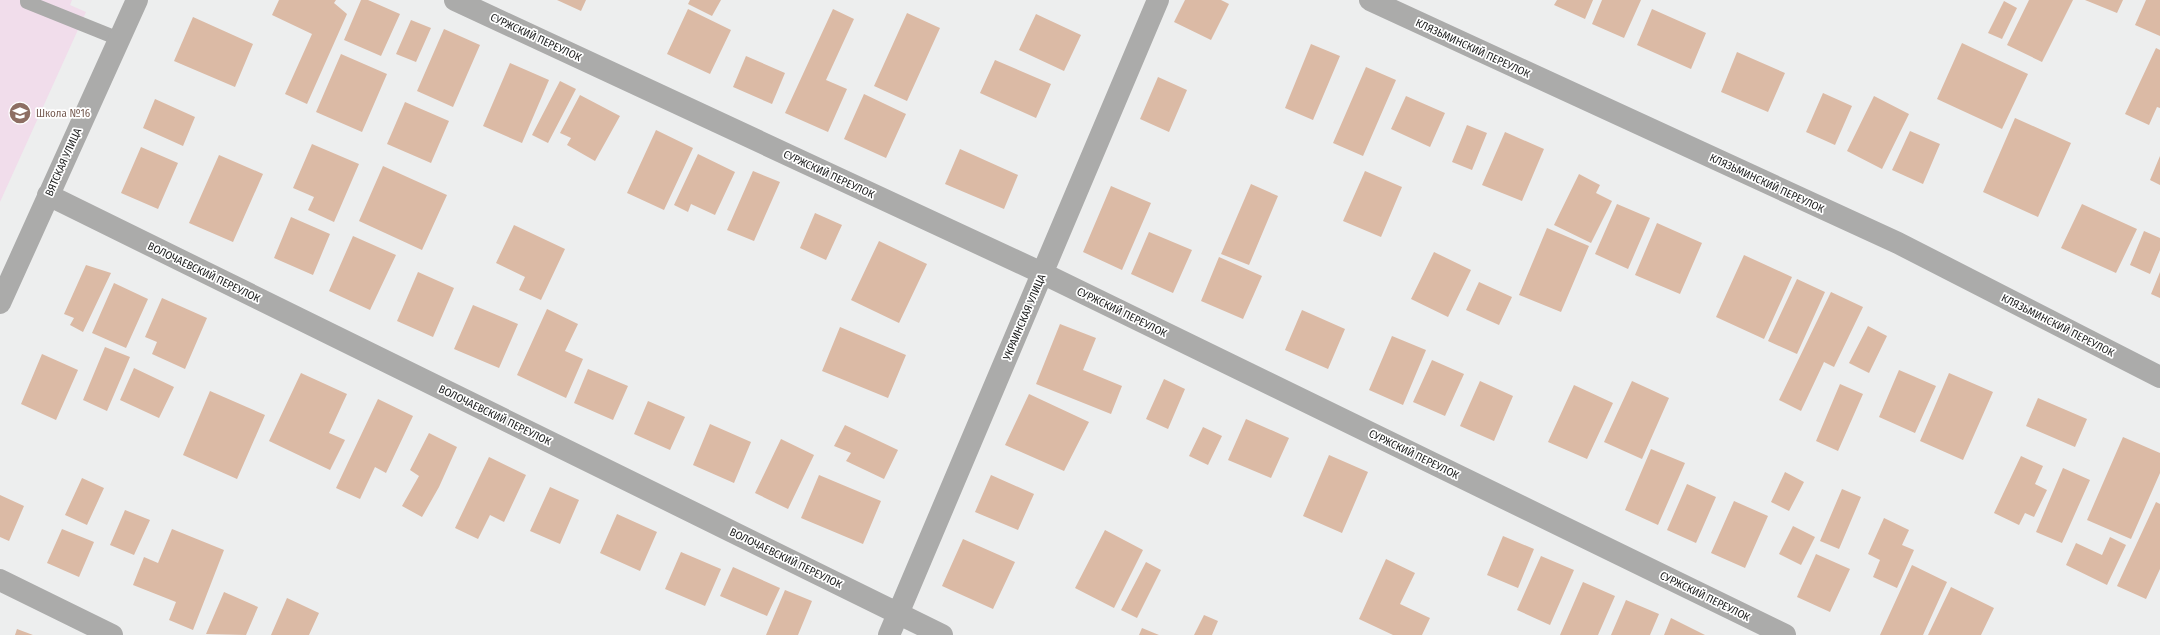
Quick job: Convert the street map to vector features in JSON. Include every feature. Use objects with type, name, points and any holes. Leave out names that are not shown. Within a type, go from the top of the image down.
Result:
[{"type":"street","name":"ВЯТСКАЯ УЛИЦА","points":[[0,303],[137,0]]},
{"type":"street","name":"СУРЖСКИЙ ПЕРЕУЛОК","points":[[455,0],[1042,274],[1785,635]]},
{"type":"street","name":"УКРАИНСКАЯ УЛИЦА","points":[[889,635],[1158,0]]},
{"type":"street","name":"КЛЯЗЬМИНСКИЙ ПЕРЕУЛОК","points":[[1370,0],[1898,243],[2160,377]]},
{"type":"street","name":"ВОЛОЧАЕВСКИЙ ПЕРЕУЛОК","points":[[48,195],[942,635]]},
{"type":"street","points":[[0,580],[112,635]]},
{"type":"lane","points":[[27,0],[27,2],[119,39]]},
{"type":"shaded area","name":"Школа №16","points":[[0,0],[72,0],[70,5],[86,12],[0,202]]},
{"type":"building","points":[[279,0],[336,0],[334,3],[347,14],[307,104],[285,94],[312,34],[272,15]]},
{"type":"building","points":[[361,0],[368,0],[400,14],[381,56],[344,40]]},
{"type":"building","points":[[557,0],[586,0],[581,11]]},
{"type":"building","points":[[690,0],[721,0],[712,16],[688,4]]},
{"type":"building","points":[[1185,0],[1221,0],[1229,4],[1211,40],[1174,22]]},
{"type":"building","points":[[1557,0],[1593,0],[1585,19],[1554,5]]},
{"type":"building","points":[[1602,0],[1641,0],[1624,38],[1592,24]]},
{"type":"building","points":[[2029,0],[2073,0],[2042,62],[2007,45]]},
{"type":"building","points":[[2085,0],[2123,0],[2117,13]]},
{"type":"building","points":[[2146,0],[2160,0],[2160,36],[2135,25]]},
{"type":"building","points":[[2004,1],[2017,8],[2002,39],[1988,33]]},
{"type":"building","points":[[688,9],[731,30],[710,74],[667,54]]},
{"type":"building","points":[[833,9],[854,19],[826,80],[847,89],[828,132],[785,113]]},
{"type":"building","points":[[1652,9],[1706,33],[1691,69],[1637,45]]},
{"type":"building","points":[[907,13],[940,28],[907,101],[874,86]]},
{"type":"building","points":[[1036,14],[1081,35],[1064,71],[1019,50]]},
{"type":"building","points":[[193,17],[253,44],[235,87],[174,61]]},
{"type":"building","points":[[411,20],[431,28],[416,62],[396,54]]},
{"type":"building","points":[[444,29],[480,45],[453,107],[417,91]]},
{"type":"building","points":[[1962,43],[2028,74],[2002,129],[1937,99]]},
{"type":"building","points":[[1311,44],[1340,56],[1313,120],[1285,108]]},
{"type":"building","points":[[2156,48],[2160,50],[2160,108],[2157,107],[2149,125],[2125,114]]},
{"type":"building","points":[[1737,52],[1785,73],[1768,112],[1721,92]]},
{"type":"building","points":[[341,54],[387,74],[362,132],[316,112]]},
{"type":"building","points":[[746,56],[785,73],[772,104],[733,87]]},
{"type":"building","points":[[995,60],[1051,84],[1036,118],[980,93]]},
{"type":"building","points":[[510,63],[549,80],[522,143],[483,126]]},
{"type":"building","points":[[1366,67],[1396,80],[1363,156],[1333,143]]},
{"type":"building","points":[[1158,77],[1187,90],[1169,132],[1140,119]]},
{"type":"building","points":[[560,81],[576,89],[548,143],[532,135]]},
{"type":"building","points":[[1823,93],[1852,106],[1835,145],[1806,132]]},
{"type":"building","points":[[864,94],[906,114],[886,158],[844,139]]},
{"type":"building","points":[[580,95],[620,116],[595,161],[567,145],[571,138],[560,133]]},
{"type":"building","points":[[1406,96],[1445,113],[1430,147],[1391,129]]},
{"type":"building","points":[[1874,96],[1909,114],[1882,169],[1847,151]]},
{"type":"building","points":[[155,99],[195,117],[183,146],[143,128]]},
{"type":"building","points":[[405,102],[449,121],[431,163],[387,144]]},
{"type":"building","points":[[2015,118],[2071,143],[2038,217],[1983,192]]},
{"type":"building","points":[[1467,125],[1487,133],[1472,170],[1452,162]]},
{"type":"building","points":[[656,130],[693,148],[664,210],[627,193]]},
{"type":"building","points":[[1910,131],[1940,144],[1923,184],[1892,170]]},
{"type":"building","points":[[1505,132],[1544,149],[1522,201],[1482,185]]},
{"type":"building","points":[[312,144],[359,164],[334,222],[308,210],[314,197],[293,188]]},
{"type":"building","points":[[141,147],[178,163],[158,209],[121,193]]},
{"type":"building","points":[[960,149],[1018,175],[1004,209],[945,184]]},
{"type":"building","points":[[698,154],[735,172],[715,215],[691,204],[688,212],[674,205]]},
{"type":"building","points":[[219,155],[263,174],[233,242],[189,223]]},
{"type":"building","points":[[2160,156],[2160,185],[2150,180]]},
{"type":"building","points":[[383,166],[447,195],[422,250],[359,221]]},
{"type":"building","points":[[753,171],[780,182],[754,241],[727,230]]},
{"type":"building","points":[[1365,171],[1402,187],[1381,237],[1343,221]]},
{"type":"building","points":[[1579,174],[1600,185],[1596,193],[1612,201],[1591,243],[1554,225]]},
{"type":"building","points":[[1251,184],[1278,196],[1249,265],[1221,254]]},
{"type":"building","points":[[1111,186],[1151,203],[1122,270],[1083,252]]},
{"type":"building","points":[[1617,204],[1650,218],[1628,269],[1595,254]]},
{"type":"building","points":[[2082,204],[2137,229],[2116,273],[2061,248]]},
{"type":"building","points":[[815,213],[842,225],[826,260],[800,248]]},
{"type":"building","points":[[291,217],[330,234],[313,275],[274,258]]},
{"type":"building","points":[[1657,223],[1702,243],[1680,294],[1635,275]]},
{"type":"building","points":[[514,225],[565,249],[541,300],[519,290],[525,277],[496,263]]},
{"type":"building","points":[[1547,228],[1589,246],[1561,312],[1519,295]]},
{"type":"building","points":[[2144,231],[2160,238],[2160,250],[2150,274],[2130,265]]},
{"type":"building","points":[[1149,232],[1192,250],[1173,293],[1131,274]]},
{"type":"building","points":[[353,236],[396,255],[370,310],[329,291]]},
{"type":"building","points":[[879,241],[927,264],[899,323],[851,300]]},
{"type":"building","points":[[1434,252],[1471,270],[1448,317],[1411,299]]},
{"type":"building","points":[[1744,255],[1792,277],[1764,339],[1716,317]]},
{"type":"building","points":[[1219,257],[1262,276],[1243,319],[1201,301]]},
{"type":"building","points":[[86,265],[111,273],[83,332],[70,325],[74,318],[64,314]]},
{"type":"building","points":[[418,272],[454,288],[433,337],[397,321]]},
{"type":"building","points":[[2160,272],[2160,298],[2151,294]]},
{"type":"building","points":[[1797,279],[1825,292],[1797,354],[1768,341]]},
{"type":"building","points":[[1479,282],[1512,297],[1499,325],[1466,310]]},
{"type":"building","points":[[114,283],[148,299],[126,348],[92,333]]},
{"type":"building","points":[[1831,292],[1863,307],[1834,367],[1824,362],[1801,411],[1779,400]]},
{"type":"building","points":[[162,298],[207,318],[185,369],[152,354],[157,342],[145,337]]},
{"type":"building","points":[[473,305],[518,324],[499,368],[454,349]]},
{"type":"building","points":[[547,309],[578,324],[565,351],[583,359],[566,398],[517,375]]},
{"type":"building","points":[[1302,310],[1345,329],[1328,369],[1285,350]]},
{"type":"building","points":[[1060,324],[1096,338],[1083,370],[1122,386],[1111,414],[1036,384]]},
{"type":"building","points":[[1868,326],[1887,336],[1869,373],[1849,363]]},
{"type":"building","points":[[840,327],[906,355],[888,398],[822,371]]},
{"type":"building","points":[[1392,336],[1426,350],[1403,405],[1369,390]]},
{"type":"building","points":[[105,347],[130,357],[107,411],[83,400]]},
{"type":"building","points":[[42,354],[78,370],[56,420],[21,404]]},
{"type":"building","points":[[1432,360],[1464,374],[1445,416],[1413,402]]},
{"type":"building","points":[[134,368],[174,387],[159,418],[120,400]]},
{"type":"building","points":[[588,369],[628,386],[613,420],[574,403]]},
{"type":"building","points":[[1899,370],[1936,386],[1915,433],[1879,417]]},
{"type":"building","points":[[301,373],[347,394],[329,433],[345,440],[330,470],[269,441]]},
{"type":"building","points":[[1949,373],[1993,392],[1963,460],[1920,441]]},
{"type":"building","points":[[1164,379],[1185,389],[1168,429],[1146,419]]},
{"type":"building","points":[[1480,381],[1513,396],[1494,441],[1460,426]]},
{"type":"building","points":[[1632,381],[1669,398],[1642,459],[1604,442]]},
{"type":"building","points":[[1840,384],[1863,394],[1838,451],[1816,441]]},
{"type":"building","points":[[1574,385],[1613,403],[1587,459],[1548,442]]},
{"type":"building","points":[[210,391],[265,415],[237,479],[183,455]]},
{"type":"building","points":[[1029,394],[1089,422],[1064,471],[1005,445]]},
{"type":"building","points":[[2038,398],[2087,419],[2075,447],[2026,426]]},
{"type":"building","points":[[378,399],[413,416],[386,473],[375,467],[360,499],[336,488]]},
{"type":"building","points":[[648,401],[685,417],[670,450],[634,434]]},
{"type":"building","points":[[1246,419],[1289,438],[1271,478],[1228,460]]},
{"type":"building","points":[[710,424],[751,442],[734,483],[693,465]]},
{"type":"building","points":[[845,425],[898,450],[884,479],[846,461],[851,453],[834,446]]},
{"type":"building","points":[[1203,427],[1222,436],[1208,465],[1189,456]]},
{"type":"building","points":[[429,433],[457,447],[439,487],[422,517],[402,506],[419,476],[410,470]]},
{"type":"building","points":[[2123,437],[2160,453],[2160,473],[2131,539],[2087,520]]},
{"type":"building","points":[[781,439],[814,455],[788,509],[755,493]]},
{"type":"building","points":[[1651,449],[1685,463],[1658,525],[1625,510]]},
{"type":"building","points":[[1329,455],[1368,472],[1342,533],[1303,516]]},
{"type":"building","points":[[2021,456],[2043,466],[2035,484],[2047,490],[2034,517],[2025,513],[2019,525],[1994,513]]},
{"type":"building","points":[[489,457],[526,475],[504,522],[490,515],[478,539],[455,528]]},
{"type":"building","points":[[2063,468],[2090,480],[2062,543],[2036,532]]},
{"type":"building","points":[[1785,472],[1804,482],[1789,511],[1771,502]]},
{"type":"building","points":[[819,475],[881,501],[863,544],[801,518]]},
{"type":"building","points":[[991,475],[1034,494],[1018,530],[975,512]]},
{"type":"building","points":[[82,478],[104,488],[87,525],[65,515]]},
{"type":"building","points":[[1687,484],[1716,497],[1696,543],[1667,530]]},
{"type":"building","points":[[550,487],[579,500],[560,544],[530,531]]},
{"type":"building","points":[[1842,489],[1861,497],[1839,549],[1820,541]]},
{"type":"building","points":[[0,495],[24,506],[9,541],[0,537]]},
{"type":"building","points":[[1734,501],[1768,516],[1745,568],[1711,553]]},
{"type":"building","points":[[2156,502],[2160,504],[2160,569],[2146,599],[2117,586]]},
{"type":"building","points":[[125,510],[150,520],[134,555],[110,545]]},
{"type":"building","points":[[617,514],[657,532],[640,571],[600,553]]},
{"type":"building","points":[[1884,518],[1909,530],[1902,545],[1914,550],[1897,588],[1873,577],[1880,560],[1868,554]]},
{"type":"building","points":[[1793,526],[1815,537],[1801,565],[1779,554]]},
{"type":"building","points":[[62,529],[94,542],[79,577],[47,563]]},
{"type":"building","points":[[172,529],[224,550],[193,630],[169,620],[176,602],[133,585],[144,557],[158,563]]},
{"type":"building","points":[[1105,530],[1143,550],[1114,608],[1075,588]]},
{"type":"building","points":[[1503,536],[1534,549],[1518,588],[1487,575]]},
{"type":"building","points":[[2110,537],[2126,545],[2107,585],[2066,565],[2076,543],[2102,555]]},
{"type":"building","points":[[963,539],[1015,562],[993,609],[942,586]]},
{"type":"building","points":[[681,552],[721,569],[705,606],[665,589]]},
{"type":"building","points":[[1816,554],[1850,569],[1830,612],[1797,597]]},
{"type":"building","points":[[1541,556],[1574,570],[1550,625],[1517,610]]},
{"type":"building","points":[[1386,559],[1415,573],[1400,604],[1430,618],[1422,635],[1393,635],[1359,619]]},
{"type":"building","points":[[1146,562],[1161,570],[1137,618],[1121,610]]},
{"type":"building","points":[[1912,565],[1947,582],[1923,635],[1880,635]]},
{"type":"building","points":[[733,567],[780,588],[767,616],[720,596]]},
{"type":"building","points":[[1583,582],[1615,596],[1598,635],[1560,635]]},
{"type":"building","points":[[1951,587],[1994,608],[1981,635],[1928,635]]},
{"type":"building","points":[[785,590],[812,601],[798,635],[766,635]]},
{"type":"building","points":[[224,592],[258,607],[246,635],[206,634]]},
{"type":"building","points":[[287,598],[319,613],[309,635],[271,635]]},
{"type":"building","points":[[1626,600],[1659,614],[1650,635],[1611,635]]},
{"type":"building","points":[[1204,615],[1218,621],[1212,635],[1194,635]]},
{"type":"building","points":[[1671,618],[1705,635],[1664,635]]},
{"type":"building","points":[[1142,628],[1159,635],[1139,635]]},
{"type":"building","points":[[17,629],[33,635],[15,635]]},
{"type":"place","name":"Школа №16","points":[[20,113]]}]
